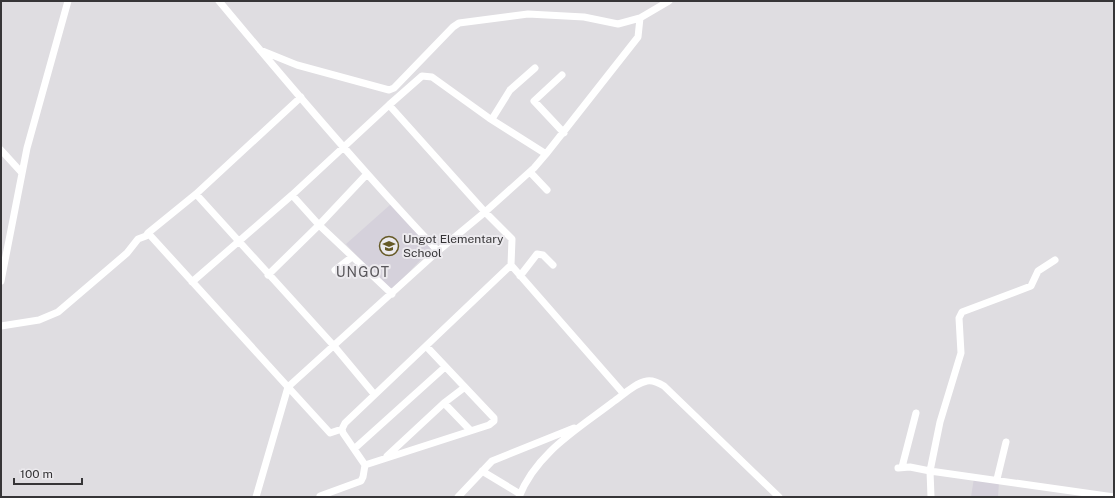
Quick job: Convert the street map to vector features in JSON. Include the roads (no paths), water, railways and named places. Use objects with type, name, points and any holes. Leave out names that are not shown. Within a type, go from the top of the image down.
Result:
[{"type":"street","points":[[1,281],[22,173],[52,54],[68,1]]},
{"type":"street","points":[[220,1],[260,50],[345,146],[367,174],[438,251]]},
{"type":"street","points":[[260,50],[296,65],[390,90],[394,88],[453,26],[460,23],[528,14],[584,17],[613,24],[624,24],[640,18],[669,1]]},
{"type":"street","points":[[256,497],[288,387],[438,251],[530,172],[564,133],[636,39],[640,29],[640,18]]},
{"type":"street","points":[[492,120],[510,90],[535,68]]},
{"type":"street","points":[[192,282],[292,195],[419,78],[425,75],[432,77],[492,120],[546,154]]},
{"type":"street","points":[[562,75],[534,99],[534,101],[564,133]]},
{"type":"street","points":[[1,326],[39,320],[58,312],[127,253],[138,239],[146,236],[196,194],[301,97]]},
{"type":"street","points":[[389,105],[512,240],[511,265],[623,393]]},
{"type":"street","points":[[1,150],[22,173]]},
{"type":"street","points":[[530,172],[547,190]]},
{"type":"street","points":[[268,275],[319,225],[367,174]]},
{"type":"street","points":[[196,194],[334,346],[374,394]]},
{"type":"street","points":[[292,195],[319,225],[392,294]]},
{"type":"street","points":[[148,233],[330,433],[342,428],[345,422],[374,394],[511,265]]},
{"type":"street","points":[[520,276],[537,254],[543,255],[553,265]]},
{"type":"street","points":[[335,270],[352,257]]},
{"type":"street","points":[[931,497],[930,471],[940,422],[961,353],[961,314],[963,311],[987,301],[1031,286],[1038,271],[1055,260]]},
{"type":"street","points":[[365,465],[493,423],[494,418],[426,346]]},
{"type":"street","points":[[354,449],[445,367]]},
{"type":"street","points":[[482,470],[520,495],[545,456],[557,444],[623,393],[646,381],[654,381],[664,386],[779,497]]},
{"type":"street","points":[[385,458],[444,403],[465,388]]},
{"type":"street","points":[[444,403],[470,430]]},
{"type":"street","points":[[916,413],[900,467],[997,479],[1070,494],[1114,497]]},
{"type":"street","points":[[458,497],[492,461],[580,425]]},
{"type":"street","points":[[320,496],[361,481],[363,477],[365,465],[343,433],[342,428]]},
{"type":"street","points":[[551,436],[557,444]]},
{"type":"street","points":[[997,479],[1006,442]]},
{"type":"place","name":"Ungot Elementary School","points":[[389,246]]},
{"type":"district","name":"UNGOT","points":[[363,272]]}]
